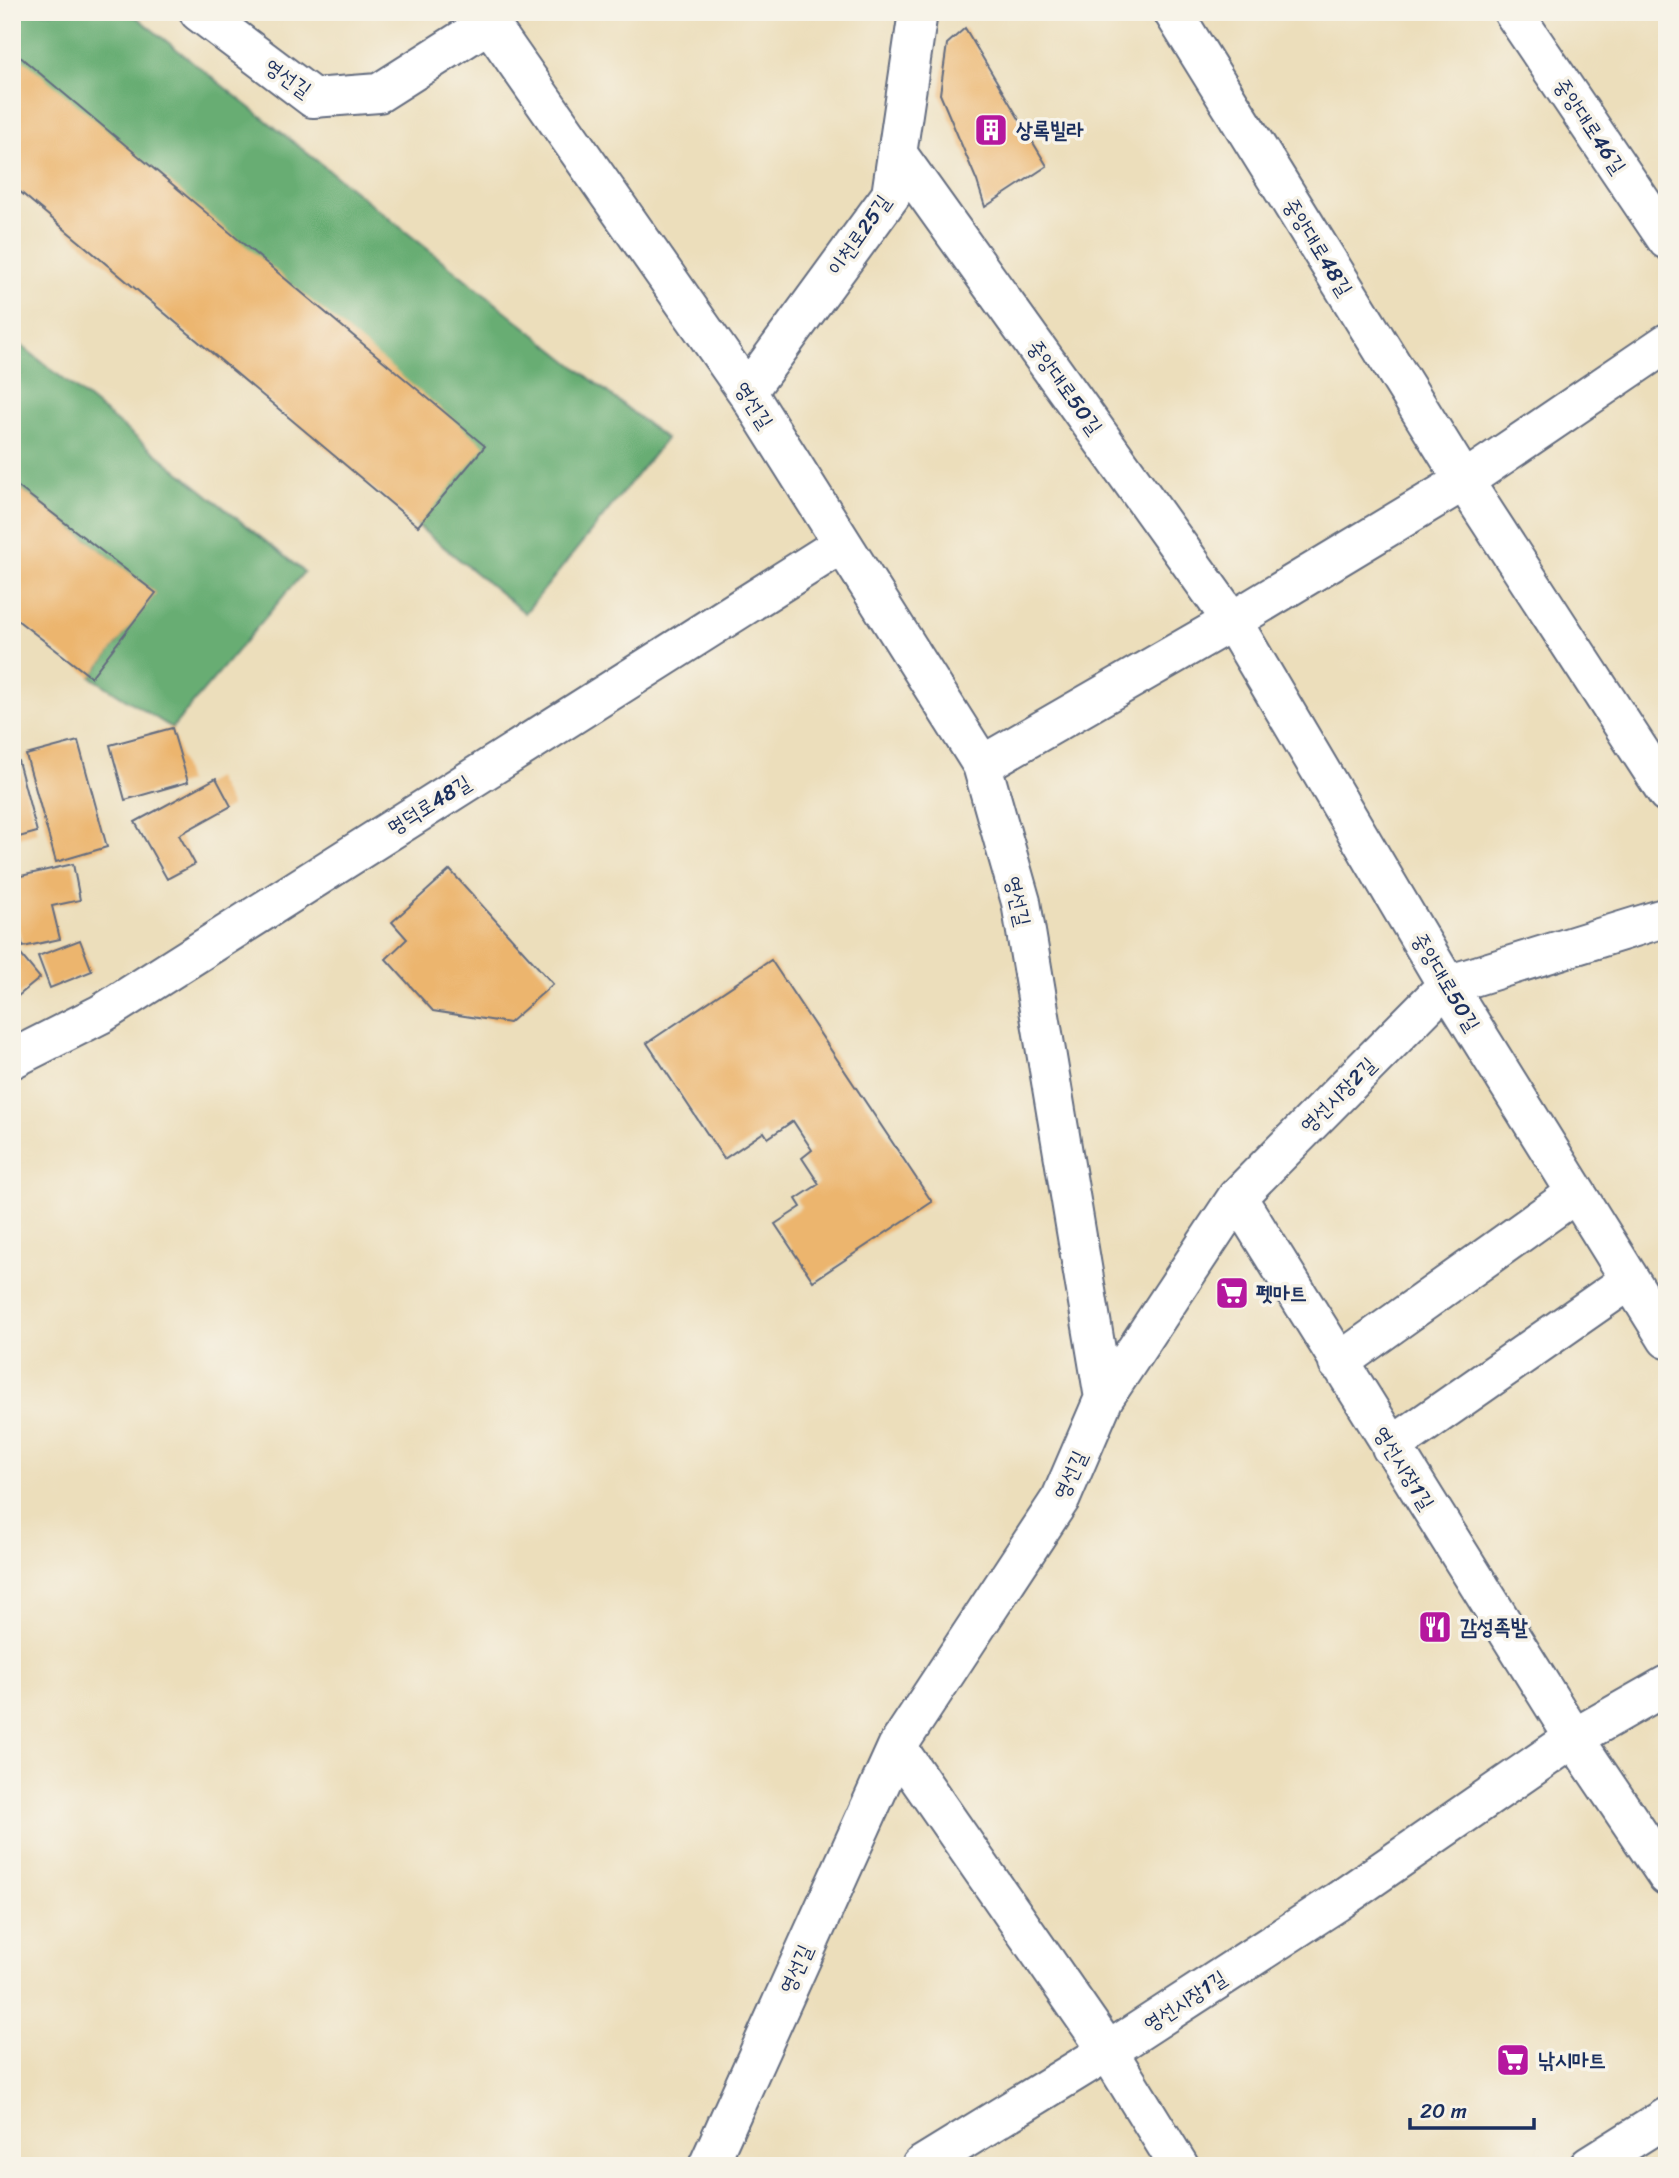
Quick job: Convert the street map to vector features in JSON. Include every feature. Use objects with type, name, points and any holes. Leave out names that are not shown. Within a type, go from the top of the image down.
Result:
[{"type":"street","name":"영선길","points":[[199,12],[313,98],[379,93],[489,23],[747,392],[982,765],[1021,902],[1104,1398],[1061,1498],[897,1747],[708,2166]]},
{"type":"street","name":"이천로25길","points":[[747,392],[891,195],[918,12]]},
{"type":"street","name":"중앙대로48길","points":[[1173,12],[1464,481],[1667,793]]},
{"type":"street","name":"중앙대로46길","points":[[1513,12],[1667,240]]},
{"type":"street","name":"중앙대로50길","points":[[897,153],[1232,621],[1447,985],[1667,1339]]},
{"type":"street","points":[[982,765],[1232,621],[1464,481],[1667,343]]},
{"type":"street","name":"명덕로48길","points":[[12,1059],[101,1013],[842,544]]},
{"type":"street","name":"영선시장2길","points":[[1104,1398],[1237,1197],[1447,985],[1667,917]]},
{"type":"street","points":[[1338,1363],[1576,1193]]},
{"type":"street","name":"영선시장1길","points":[[1237,1197],[1574,1738]]},
{"type":"street","points":[[1391,1447],[1630,1280]]},
{"type":"street","name":"영선시장1길","points":[[921,2166],[1108,2050],[1337,1902],[1574,1738],[1667,1685]]},
{"type":"street","points":[[1574,1738],[1667,1876]]},
{"type":"street","points":[[897,1747],[1108,2050],[1179,2166]]},
{"type":"street","points":[[1589,2166],[1667,2117]]},
{"type":"green space","points":[[12,12],[130,12],[666,439],[525,613],[418,526],[12,50]]},
{"type":"green space","points":[[12,338],[304,572],[172,728],[91,677],[155,593],[12,482]]},
{"type":"building","name":"상록빌라","points":[[965,28],[1047,166],[985,207],[977,181],[940,94],[947,44]]},
{"type":"building","points":[[12,50],[485,446],[418,526],[12,185]]},
{"type":"building","points":[[12,482],[156,593],[91,677],[12,616]]},
{"type":"building","points":[[172,728],[188,782],[125,800],[110,745]]},
{"type":"building","points":[[78,741],[107,847],[56,862],[26,755]]},
{"type":"building","points":[[18,761],[37,832],[12,839],[12,763]]},
{"type":"building","points":[[216,778],[231,806],[179,835],[195,864],[167,879],[135,822]]},
{"type":"building","points":[[73,864],[80,900],[52,906],[60,939],[23,947],[12,900],[12,878]]},
{"type":"building","points":[[450,870],[553,984],[509,1023],[433,1011],[386,959],[407,939],[392,922]]},
{"type":"building","points":[[80,940],[92,971],[50,988],[38,956]]},
{"type":"building","points":[[12,944],[40,978],[12,1001]]},
{"type":"building","points":[[771,960],[932,1202],[813,1281],[775,1224],[801,1207],[796,1199],[819,1184],[802,1158],[812,1150],[793,1121],[768,1138],[764,1132],[724,1159],[647,1043]]},
{"type":"place","name":"상록빌라","points":[[991,130]]},
{"type":"place","name":"펫마트","points":[[1232,1293]]},
{"type":"place","name":"감성족발","points":[[1435,1627]]},
{"type":"place","name":"낚시마트","points":[[1513,2060]]}]
